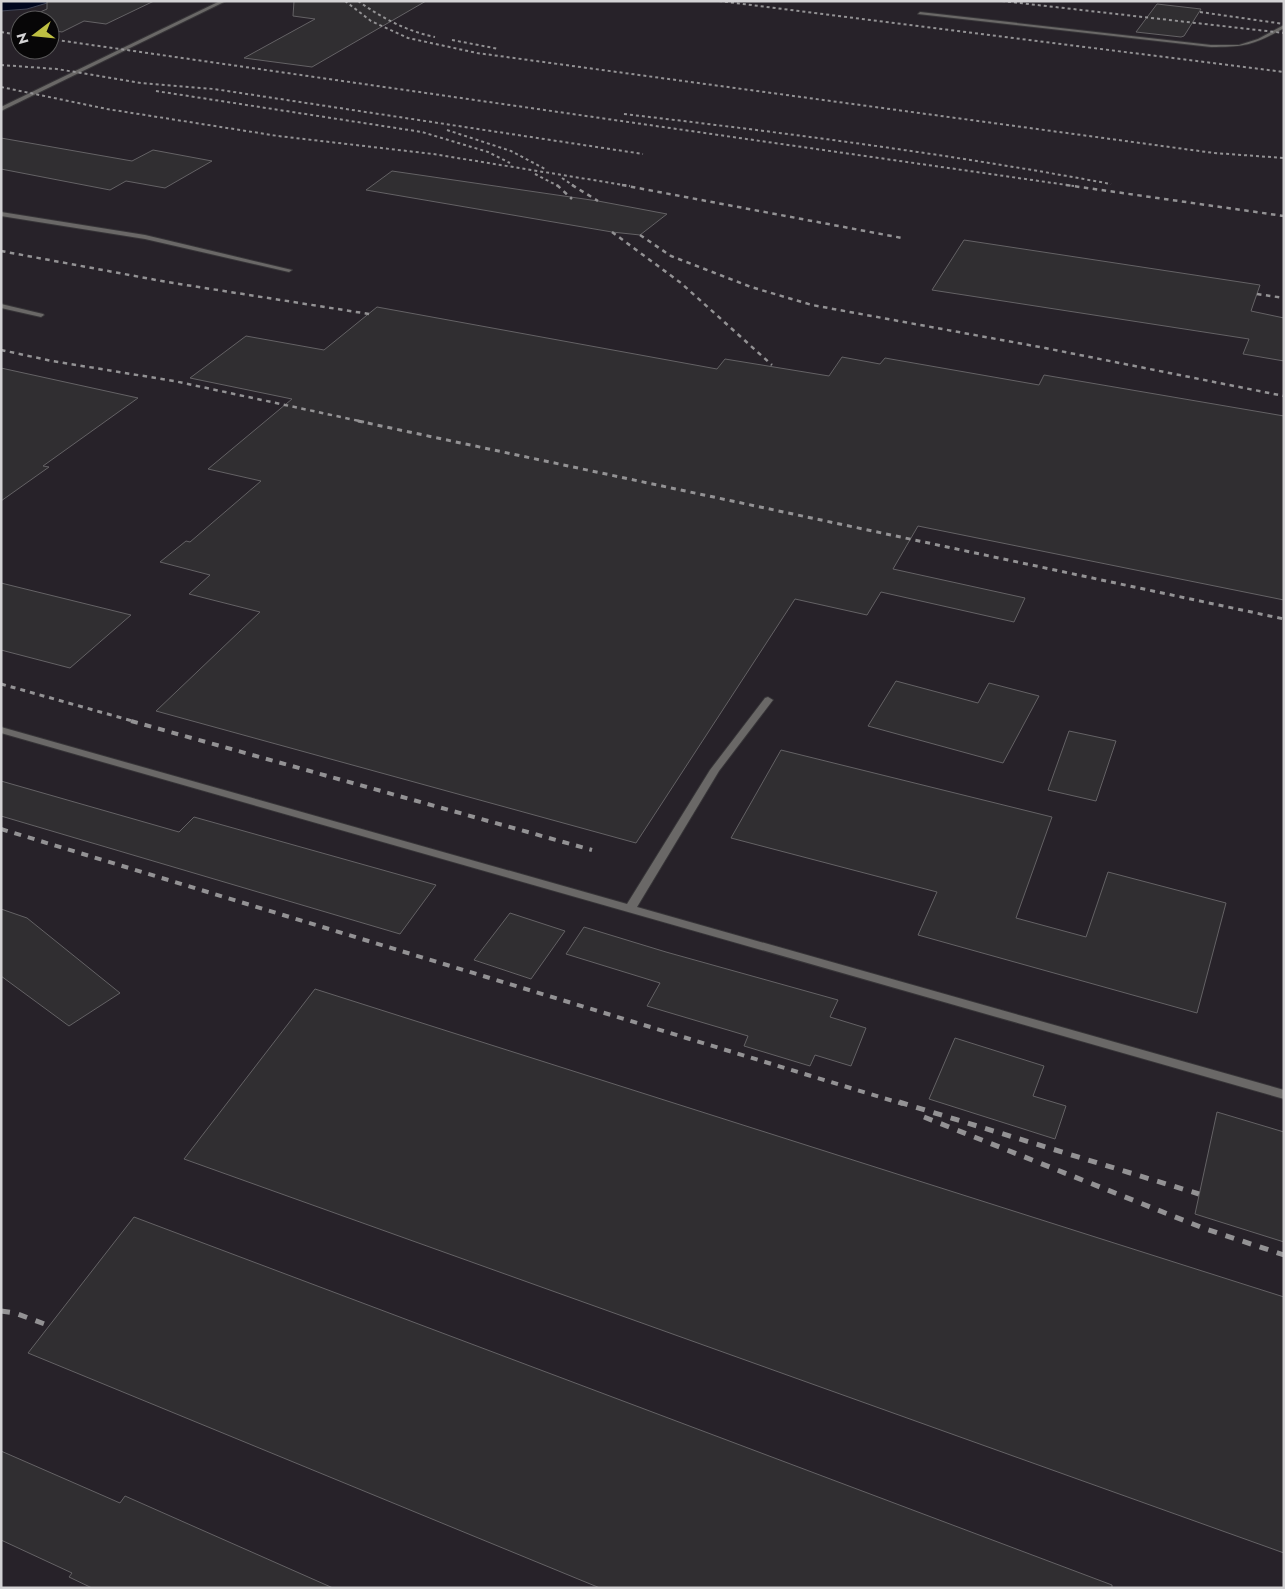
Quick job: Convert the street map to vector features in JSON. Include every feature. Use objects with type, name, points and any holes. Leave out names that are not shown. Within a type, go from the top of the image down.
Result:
[{"type":"street","points":[[1,108],[224,1]]},
{"type":"street","points":[[920,13],[1211,46],[1239,46],[1260,40],[1284,26]]},
{"type":"street","points":[[1,214],[145,237],[289,270]]},
{"type":"street","points":[[1,306],[41,315]]},
{"type":"street","points":[[630,908],[715,770],[768,700]]},
{"type":"street","points":[[1,730],[1284,1095]]},
{"type":"shaded area","points":[[1,1],[1284,1],[1284,1588],[1,1588]]},
{"type":"water","points":[[1,1],[54,1],[27,9],[1,11]]},
{"type":"building","points":[[47,1],[154,1],[106,24],[84,21],[62,32],[60,32],[60,10],[45,10],[47,9]]},
{"type":"building","points":[[294,1],[426,1],[312,67],[244,58],[315,19],[293,16]]},
{"type":"building","points":[[1157,4],[1201,9],[1184,36],[1136,32]]},
{"type":"building","points":[[1,138],[132,161],[153,150],[212,161],[165,188],[126,181],[110,190],[1,169]]},
{"type":"building","points":[[392,171],[598,201],[667,214],[640,235],[612,232],[366,190]]},
{"type":"building","points":[[964,240],[1260,285],[1251,311],[1284,318],[1284,361],[1243,354],[1249,339],[932,290]]},
{"type":"building","points":[[377,307],[717,369],[725,359],[829,376],[842,357],[880,364],[885,358],[1039,385],[1044,375],[1284,416],[1284,600],[918,526],[893,569],[1025,598],[1014,622],[881,592],[867,615],[795,599],[636,843],[156,711],[260,612],[189,594],[210,575],[160,562],[186,541],[190,542],[261,481],[208,469],[292,399],[190,378],[246,336],[324,350]]},
{"type":"building","points":[[1,368],[138,398],[43,466],[49,467],[1,501]]},
{"type":"building","points":[[1,583],[131,615],[70,668],[1,650]]},
{"type":"building","points":[[896,681],[978,703],[989,683],[1039,696],[1003,763],[868,726]]},
{"type":"building","points":[[1069,731],[1116,741],[1096,801],[1048,790]]},
{"type":"building","points":[[781,750],[1052,817],[1016,918],[1086,937],[1108,872],[1226,903],[1197,1013],[918,935],[937,892],[731,838]]},
{"type":"building","points":[[1,781],[179,832],[194,817],[436,885],[400,934],[1,816]]},
{"type":"building","points":[[1,909],[27,918],[120,993],[69,1026],[1,976]]},
{"type":"building","points":[[510,913],[565,931],[531,979],[474,960]]},
{"type":"building","points":[[584,927],[838,1000],[830,1017],[866,1028],[851,1066],[815,1055],[810,1066],[744,1046],[748,1036],[647,1006],[660,983],[566,954]]},
{"type":"building","points":[[315,989],[1284,1297],[1284,1553],[184,1159]]},
{"type":"building","points":[[955,1038],[1044,1066],[1033,1096],[1066,1106],[1055,1139],[929,1099]]},
{"type":"building","points":[[1217,1112],[1284,1132],[1284,1242],[1195,1214]]},
{"type":"building","points":[[134,1217],[1112,1585],[1112,1588],[600,1588],[28,1353]]},
{"type":"building","points":[[1,1451],[120,1503],[125,1496],[333,1588],[92,1588],[69,1577],[72,1573],[1,1540]]},
{"type":"railway","points":[[345,1],[371,21],[408,38],[477,53],[1214,153],[1284,158]]},
{"type":"railway","points":[[358,1],[395,23],[435,37]]},
{"type":"railway","points":[[719,1],[1284,72]]},
{"type":"railway","points":[[1002,1],[1284,33]]},
{"type":"railway","points":[[1200,12],[1284,24]]},
{"type":"railway","points":[[1,32],[10,33]]},
{"type":"railway","points":[[60,40],[1074,186]]},
{"type":"railway","points":[[452,40],[499,49]]},
{"type":"railway","points":[[1,65],[57,69],[141,83],[214,89],[643,154]]},
{"type":"railway","points":[[1,87],[107,109],[278,136],[433,154],[630,186]]},
{"type":"railway","points":[[156,91],[422,132],[488,152],[510,163]]},
{"type":"railway","points":[[624,114],[868,145],[990,163],[1111,184]]},
{"type":"railway","points":[[447,130],[511,151],[545,169]]},
{"type":"railway","points":[[535,174],[558,186]]},
{"type":"railway","points":[[562,178],[574,186]]},
{"type":"railway","points":[[557,185],[572,199]]},
{"type":"railway","points":[[572,185],[598,201]]},
{"type":"railway","points":[[622,185],[902,238]]},
{"type":"railway","points":[[1066,185],[1284,216]]},
{"type":"railway","points":[[612,232],[681,283],[772,365]]},
{"type":"railway","points":[[640,235],[671,256],[751,287],[812,305],[1045,348],[1284,396]]},
{"type":"railway","points":[[1,251],[167,282],[369,314]]},
{"type":"railway","points":[[1257,294],[1284,298]]},
{"type":"railway","points":[[1,350],[52,361],[174,381],[364,422]]},
{"type":"railway","points":[[358,421],[1284,619]]},
{"type":"railway","points":[[1,684],[136,722]]},
{"type":"railway","points":[[131,721],[592,850]]},
{"type":"railway","points":[[1,829],[903,1104]]},
{"type":"railway","points":[[899,1102],[1199,1194]]},
{"type":"railway","points":[[924,1117],[1203,1228],[1284,1255]]},
{"type":"railway","points":[[1,1311],[15,1313],[50,1326]]}]
